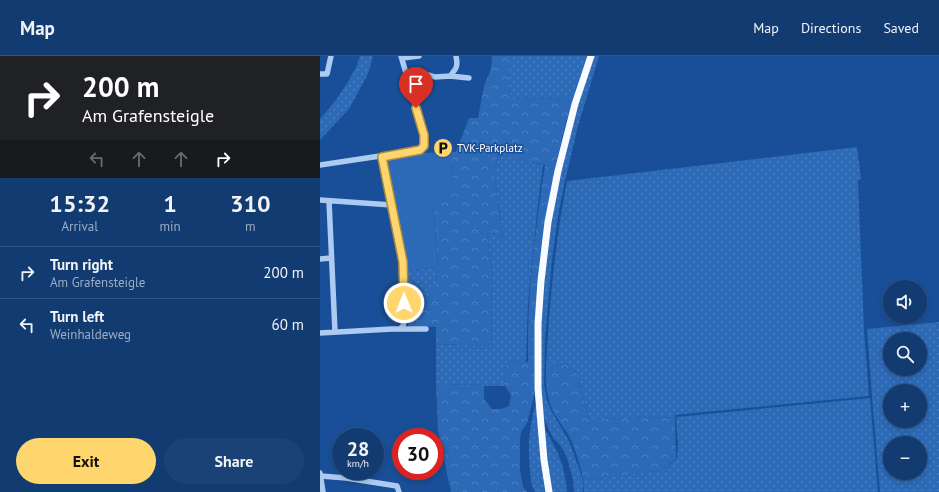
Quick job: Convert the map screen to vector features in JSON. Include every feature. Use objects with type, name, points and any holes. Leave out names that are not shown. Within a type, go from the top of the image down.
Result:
[{"type":"main road","points":[[548,492],[538,389],[538,324],[541,281],[548,222],[558,171],[575,104],[591,56]]},
{"type":"street","points":[[320,74],[327,74],[331,56]]},
{"type":"street","points":[[320,166],[420,150],[424,146],[423,132],[402,57],[419,56]]},
{"type":"street","points":[[450,76],[456,69],[456,56]]},
{"type":"street","points":[[407,78],[423,75],[435,77],[450,76],[469,78]]},
{"type":"street","points":[[382,157],[404,270],[404,322],[400,329]]},
{"type":"street","points":[[320,200],[392,205]]},
{"type":"street","points":[[329,201],[335,332]]},
{"type":"street","points":[[320,259],[331,258]]},
{"type":"street","points":[[320,333],[426,329]]},
{"type":"street","points":[[323,492],[320,474],[396,486],[399,492]]},
{"type":"green space","points":[[360,56],[373,56],[368,74],[349,109],[320,140],[320,119],[336,100],[349,80]]},
{"type":"green space","points":[[492,56],[513,56],[509,70],[510,99],[573,98],[555,170],[535,323],[534,396],[527,423],[521,432],[520,439],[520,470],[523,487],[527,492],[451,492],[444,459],[444,428],[438,428],[436,385],[504,384],[507,361],[528,362],[530,286],[545,165],[498,154],[494,173],[503,239],[498,239],[495,233],[487,235],[493,277],[491,310],[492,346],[436,344],[436,327],[408,326],[408,292],[434,293],[438,267],[433,203],[453,185],[450,152],[456,152],[469,118],[478,118],[484,86],[491,69]],"holes":[[[484,386],[505,386],[511,395],[509,406],[501,409],[492,409],[484,399]]]},
{"type":"green space","points":[[513,56],[587,56],[573,98],[510,99],[509,70]]},
{"type":"green space","points":[[593,56],[599,56],[578,126],[559,210],[552,259],[545,339],[544,384],[547,401],[569,441],[583,482],[583,492],[574,492],[573,480],[566,455],[560,445],[553,438],[543,416],[541,404],[541,325],[543,281],[553,202],[569,135]]},
{"type":"green space","points":[[857,147],[861,179],[858,180],[864,330],[869,396],[675,415],[675,417],[589,419],[577,373],[567,364],[546,367],[553,274],[567,181]]},
{"type":"green space","points":[[450,152],[453,185],[448,200],[433,204],[438,267],[408,271],[386,159],[421,153]]},
{"type":"green space","points":[[499,153],[543,165],[528,304],[526,362],[507,361],[504,384],[436,385],[436,344],[492,346],[491,310],[493,277],[487,235],[495,233],[503,238],[494,172]]},
{"type":"green space","points":[[438,267],[434,293],[408,292],[408,271]]},
{"type":"green space","points":[[939,322],[939,492],[880,492],[867,329]]},
{"type":"green space","points":[[567,364],[577,373],[589,419],[675,417],[676,458],[663,470],[590,480],[583,478],[573,444],[551,407],[547,390],[546,367]]},
{"type":"green space","points":[[870,398],[878,492],[584,492],[583,478],[590,480],[663,470],[677,458],[678,445],[676,417]]},
{"type":"green space","points":[[535,405],[537,405],[546,492],[535,492],[531,483],[529,440]]},
{"type":"green space","points":[[542,424],[552,441],[562,464],[567,492],[551,492]]},
{"type":"place","name":"TVK-Parkplatz","points":[[443,148]]},
{"type":"route","points":[[404,303],[403,262],[382,157],[420,150],[424,146],[424,135],[416,108]]}]
